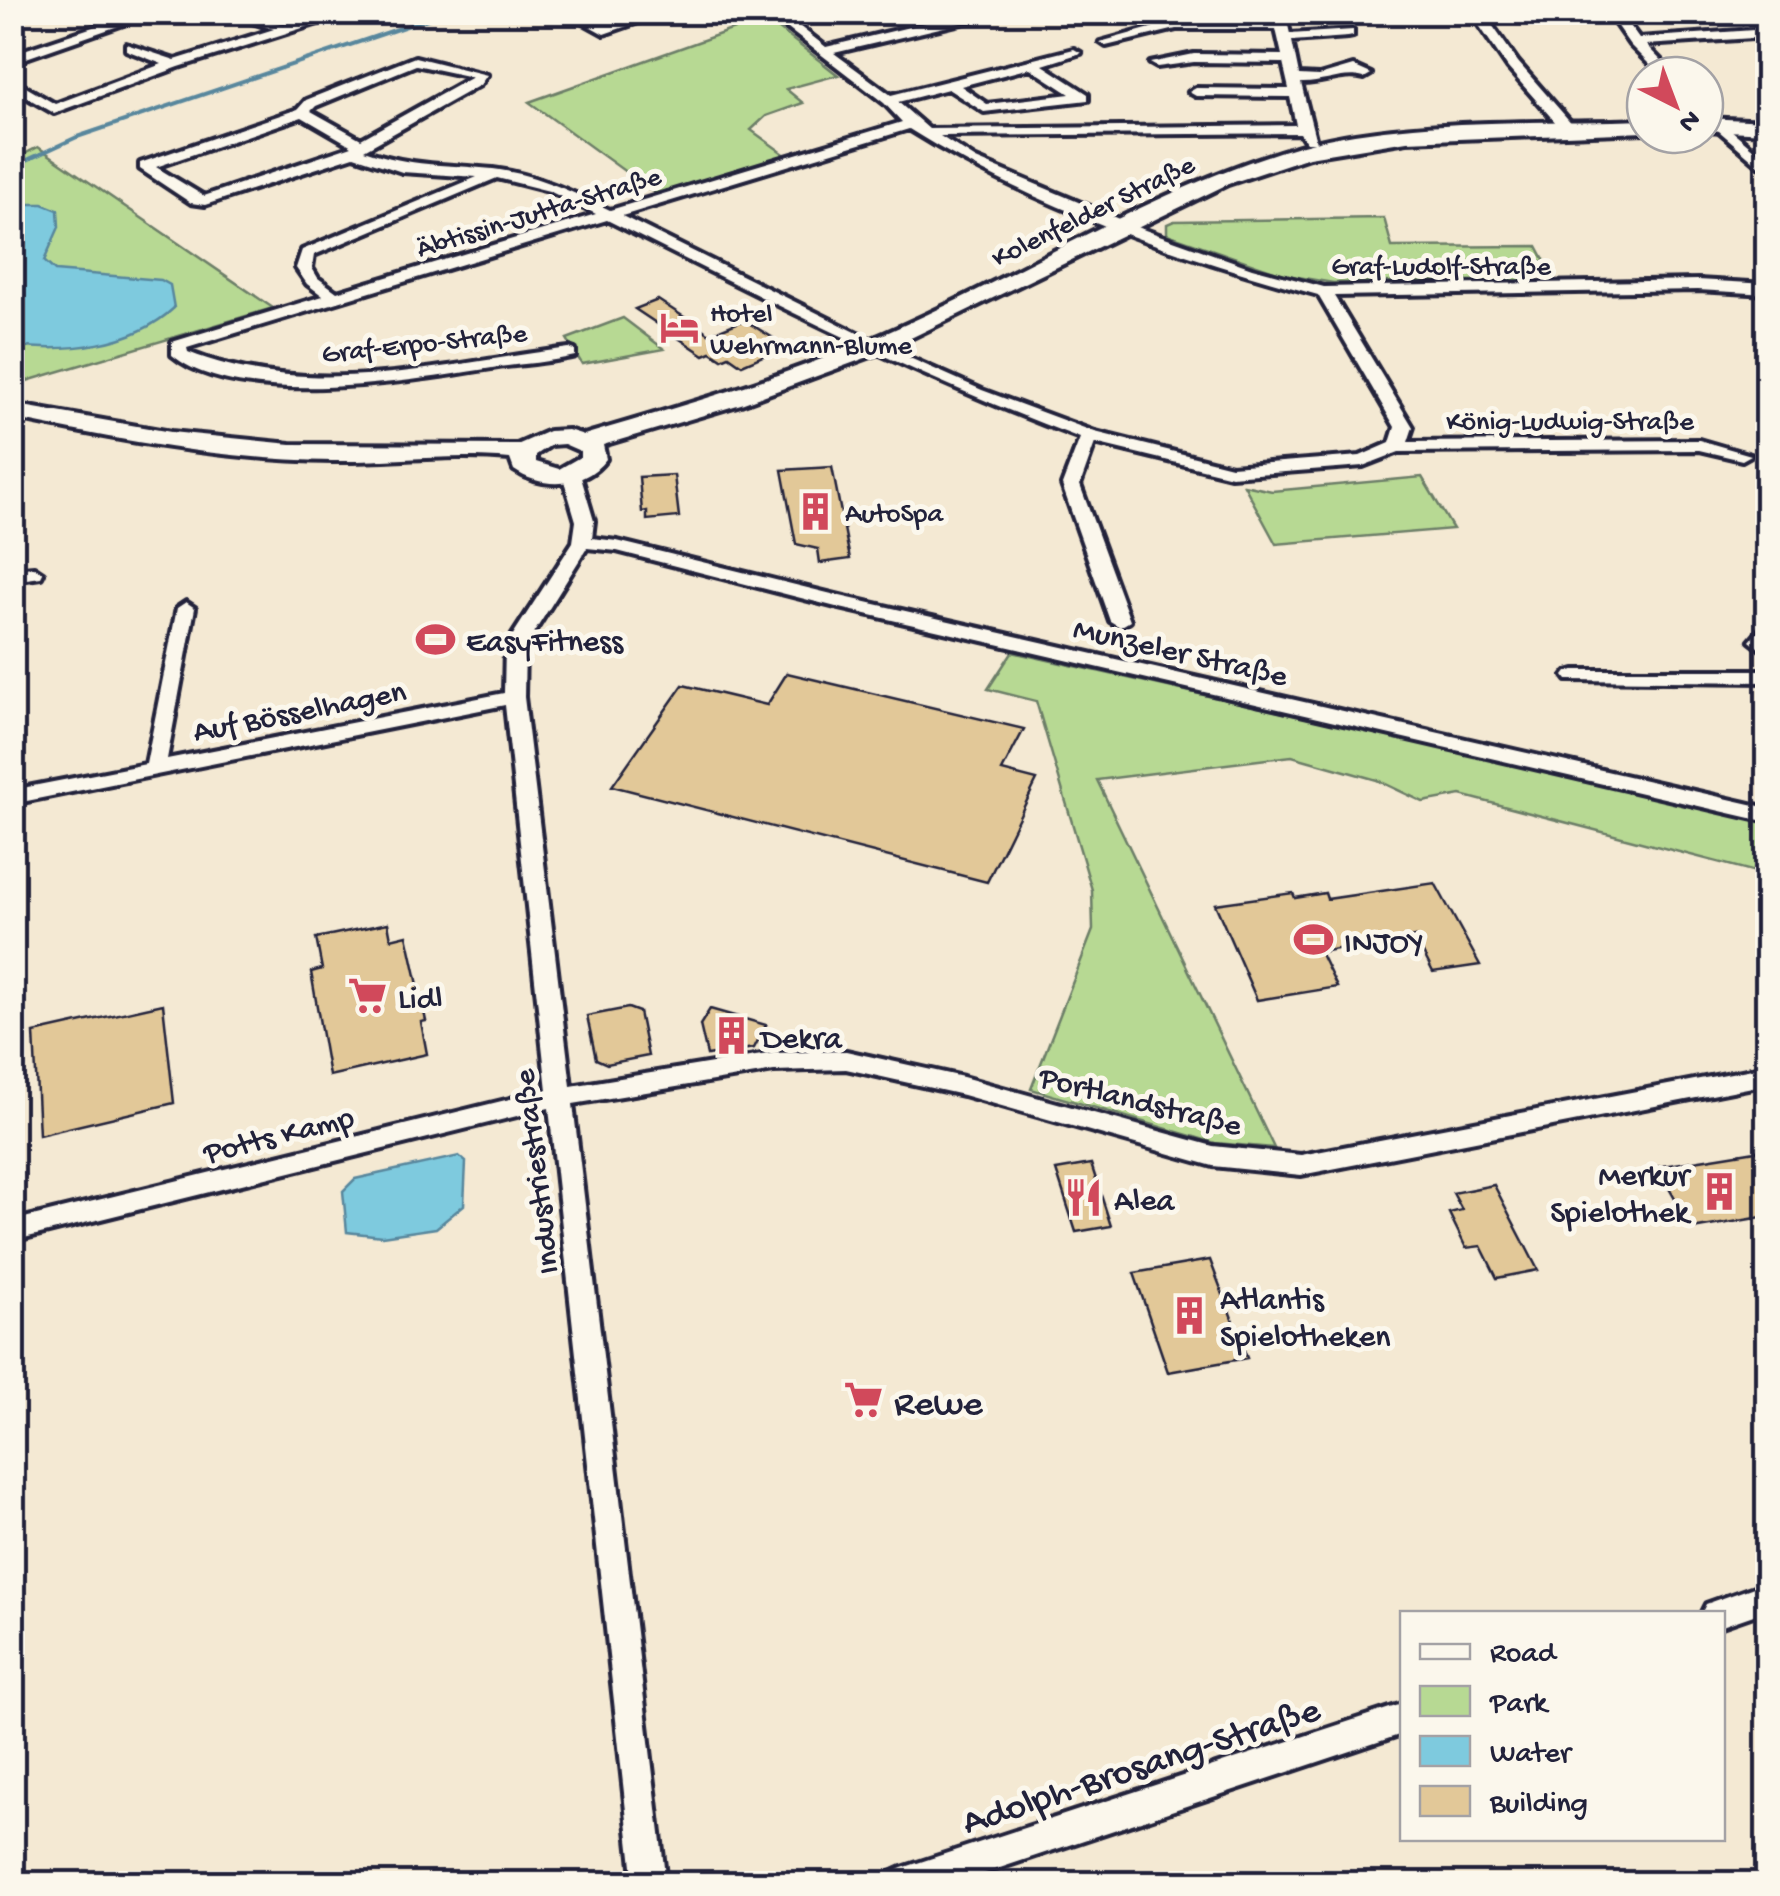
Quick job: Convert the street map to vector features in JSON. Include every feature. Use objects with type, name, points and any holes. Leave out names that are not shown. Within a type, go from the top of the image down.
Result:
[{"type":"main road","points":[[1725,122],[1768,126]]},
{"type":"main road","name":"Kolenfelder Straße","points":[[523,452],[546,438],[568,436],[586,442],[732,399],[874,347],[1220,180],[1322,146],[1407,134],[1625,127]]},
{"type":"main road","points":[[12,412],[126,435],[277,452],[523,452],[524,465],[529,470],[548,476],[571,474],[593,459],[592,447],[586,442]]},
{"type":"street","points":[[12,59],[152,12]]},
{"type":"street","points":[[227,12],[284,30]]},
{"type":"street","points":[[570,12],[604,30],[661,12]]},
{"type":"street","points":[[775,15],[797,12]]},
{"type":"street","points":[[824,51],[982,14],[979,12]]},
{"type":"street","points":[[1476,12],[1513,64],[1569,128]]},
{"type":"street","points":[[1614,12],[1648,55]]},
{"type":"street","points":[[12,84],[54,109],[174,64],[340,14]]},
{"type":"street","name":"Graf-Ludolf-Straße","points":[[775,15],[888,100],[911,124],[989,170],[1246,271],[1324,292],[1698,285],[1768,289]]},
{"type":"street","points":[[1106,42],[1176,25],[1281,25],[1348,33]]},
{"type":"street","points":[[1281,25],[1304,129],[1322,146]]},
{"type":"street","points":[[1635,42],[1768,33]]},
{"type":"street","points":[[131,46],[174,64]]},
{"type":"street","points":[[888,100],[1074,53]]},
{"type":"street","points":[[1158,63],[1194,58],[1288,59]]},
{"type":"street","points":[[414,62],[480,75],[475,82],[358,148],[205,202],[144,166],[303,112],[312,103],[414,62]]},
{"type":"street","points":[[943,118],[984,108],[1083,97],[1033,64]]},
{"type":"street","points":[[1196,92],[1294,86],[1353,70],[1364,74]]},
{"type":"street","points":[[950,85],[984,108]]},
{"type":"street","name":"König-Ludwig-Straße","points":[[303,112],[358,148],[402,168],[498,174],[554,188],[976,394],[1089,436],[1231,472],[1363,462],[1396,447],[1699,446],[1742,454]]},
{"type":"street","name":"Äbtissin-Jutta-Straße","points":[[178,345],[911,124]]},
{"type":"street","points":[[926,134],[1304,129]]},
{"type":"street","points":[[1725,133],[1768,169]]},
{"type":"street","points":[[334,297],[312,282],[304,268],[307,253],[498,174]]},
{"type":"street","name":"König-Ludwig-Straße","points":[[1324,292],[1404,427],[1404,436],[1396,447]]},
{"type":"street","name":"Graf-Erpo-Straße","points":[[178,345],[180,356],[223,372],[300,381],[390,378],[568,353]]},
{"type":"street","points":[[1089,436],[1072,485],[1120,621]]},
{"type":"street","points":[[571,474],[586,521],[582,542]]},
{"type":"street","name":"Industriestraße","points":[[582,542],[515,647],[514,697],[650,1884]]},
{"type":"street","name":"Munzeler Straße","points":[[582,542],[617,546],[840,602],[1768,815]]},
{"type":"street","points":[[12,574],[34,573]]},
{"type":"street","name":"Auf Bösselhagen","points":[[155,769],[186,608]]},
{"type":"street","points":[[1768,632],[1760,640],[1768,649]]},
{"type":"street","points":[[1574,676],[1768,676]]},
{"type":"street","name":"Auf Bösselhagen","points":[[12,798],[514,697]]},
{"type":"street","name":"Portlandstraße","points":[[558,1096],[774,1062],[846,1060],[963,1086],[1214,1156],[1302,1165],[1768,1075]]},
{"type":"street","name":"Potts Kamp","points":[[12,1231],[558,1096]]},
{"type":"street","points":[[1725,1611],[1768,1596]]},
{"type":"street","name":"Adolph-Brosang-Straße","points":[[902,1884],[1400,1720]]},
{"type":"green space","points":[[765,18],[838,75],[786,89],[803,103],[766,116],[751,130],[787,156],[656,194],[529,102]]},
{"type":"green space","points":[[38,147],[273,308],[13,385],[13,160]]},
{"type":"green space","points":[[1384,218],[1392,247],[1537,246],[1545,261],[1518,262],[1527,280],[1333,283],[1286,275],[1167,234],[1167,224],[1174,221]]},
{"type":"green space","points":[[623,318],[664,349],[582,364],[567,339]]},
{"type":"green space","points":[[1422,477],[1453,529],[1276,544],[1244,485],[1272,491]]},
{"type":"green space","points":[[1012,652],[1767,821],[1767,875],[1461,795],[1423,802],[1377,780],[1292,756],[1097,780],[1274,1148],[1215,1143],[1031,1089],[1093,930],[1092,890],[1036,701],[988,689]]},
{"type":"water","points":[[13,204],[43,204],[58,210],[59,227],[44,261],[55,271],[161,280],[170,285],[174,308],[139,331],[98,344],[13,346]]},
{"type":"water","points":[[459,1156],[466,1162],[464,1205],[436,1228],[382,1236],[347,1232],[343,1191],[355,1179]]},
{"type":"building","name":"Hotel Wehrmann-Blume","points":[[658,300],[710,334],[744,320],[786,346],[742,365],[729,356],[722,359],[711,352],[704,355],[635,309]]},
{"type":"building","name":"AutoSpa","points":[[832,467],[850,559],[820,563],[818,549],[796,544],[782,470]]},
{"type":"building","points":[[674,475],[679,517],[647,520],[647,511],[642,512],[639,477]]},
{"type":"building","points":[[787,673],[1024,729],[1002,771],[1037,780],[987,882],[612,786],[683,685],[767,705]]},
{"type":"building","name":"INJOY","points":[[1435,883],[1480,965],[1433,972],[1415,937],[1387,942],[1377,954],[1367,956],[1354,946],[1320,952],[1337,987],[1257,1000],[1215,904],[1293,893],[1295,898],[1325,893],[1327,899]]},
{"type":"building","name":"Lidl","points":[[388,923],[391,939],[407,935],[426,1021],[421,1022],[427,1054],[329,1076],[311,972],[322,969],[316,938]]},
{"type":"building","points":[[163,1004],[174,1103],[39,1135],[34,1033]]},
{"type":"building","points":[[628,1008],[639,1012],[648,1056],[607,1064],[596,1059],[587,1016]]},
{"type":"building","name":"Dekra","points":[[710,1009],[766,1025],[754,1048],[707,1055],[700,1025]]},
{"type":"building","name":"Merkur Spielothek","points":[[1768,1149],[1768,1216],[1692,1229],[1657,1167]]},
{"type":"building","name":"Alea","points":[[1091,1164],[1111,1226],[1076,1232],[1056,1170]]},
{"type":"building","points":[[1494,1185],[1538,1270],[1497,1278],[1481,1246],[1466,1248],[1449,1213],[1462,1210],[1453,1193]]},
{"type":"building","name":"Atlantis Spielotheken","points":[[1210,1260],[1247,1358],[1168,1372],[1134,1273]]},
{"type":"waterway","points":[[12,167],[77,137],[448,12]]},
{"type":"railway","points":[[1759,1884],[1768,1879]]},
{"type":"place","name":"Hotel Wehrmann-Blume","points":[[680,327]]},
{"type":"place","name":"AutoSpa","points":[[815,511]]},
{"type":"place","name":"EasyFitness","points":[[436,639]]},
{"type":"place","name":"INJOY","points":[[1314,940]]},
{"type":"place","name":"Lidl","points":[[368,996]]},
{"type":"place","name":"Dekra","points":[[731,1036]]},
{"type":"place","name":"Merkur Spielothek","points":[[1719,1191]]},
{"type":"place","name":"Alea","points":[[1084,1198]]},
{"type":"place","name":"Atlantis Spielotheken","points":[[1190,1315]]},
{"type":"place","name":"Rewe","points":[[864,1400]]}]
